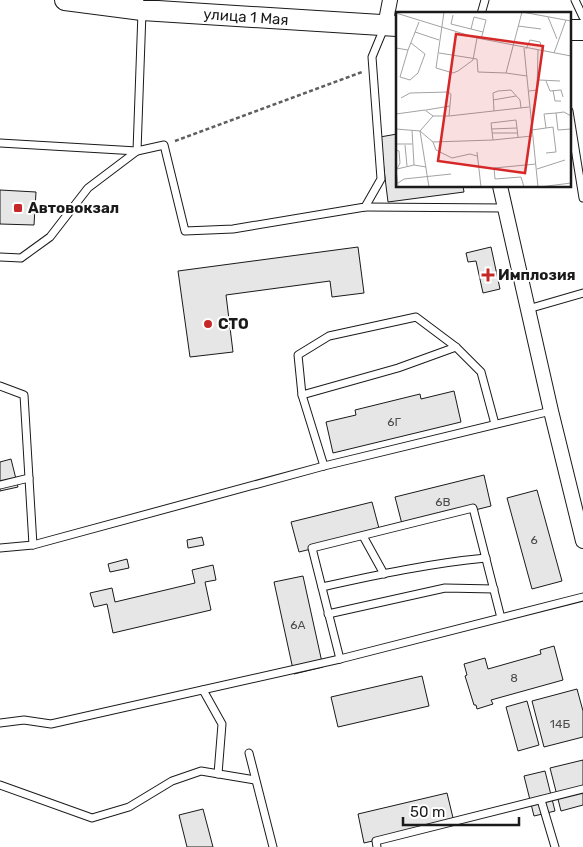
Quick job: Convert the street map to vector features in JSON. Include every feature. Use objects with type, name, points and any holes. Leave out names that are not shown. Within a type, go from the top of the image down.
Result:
[{"type":"street","name":"улица 1 Мая","points":[[65,0],[142,10],[169,9],[391,26]]},
{"type":"street","points":[[390,0],[391,26]]},
{"type":"street","points":[[570,30],[583,30]]},
{"type":"street","points":[[500,188],[550,411],[583,542]]},
{"type":"lane","points":[[575,0],[583,18]]},
{"type":"lane","points":[[138,151],[142,10]]},
{"type":"lane","points":[[365,207],[382,179],[372,57],[391,26]]},
{"type":"lane","points":[[570,116],[583,198]]},
{"type":"lane","points":[[0,143],[138,151],[164,144],[185,231],[233,229],[365,207],[505,208]]},
{"type":"lane","points":[[0,257],[21,258],[50,237],[88,188],[138,151]]},
{"type":"lane","points":[[528,309],[583,293]]},
{"type":"lane","points":[[324,466],[302,395],[298,355],[329,336],[416,317],[456,347],[481,372],[495,424]]},
{"type":"lane","points":[[302,395],[398,368],[456,347]]},
{"type":"lane","points":[[0,386],[24,395],[33,545]]},
{"type":"lane","points":[[0,548],[33,545],[324,466],[550,411]]},
{"type":"lane","points":[[0,486],[29,478]]},
{"type":"lane","points":[[340,659],[312,548],[473,508],[501,618]]},
{"type":"lane","points":[[362,536],[384,574]]},
{"type":"lane","points":[[322,587],[463,560],[486,558]]},
{"type":"lane","points":[[328,614],[445,588],[494,589]]},
{"type":"lane","points":[[0,723],[24,720],[51,724],[340,659],[583,597]]},
{"type":"lane","points":[[203,690],[222,724],[218,774]]},
{"type":"lane","points":[[249,754],[273,847]]},
{"type":"lane","points":[[0,785],[92,818],[129,807],[172,781],[202,771],[255,780]]},
{"type":"lane","points":[[377,847],[376,841],[583,789]]},
{"type":"lane","points":[[541,800],[555,847]]},
{"type":"path","points":[[164,144],[373,68]]},
{"type":"building","points":[[396,134],[396,188],[463,188],[464,192],[388,202],[380,137]]},
{"type":"building","name":"Автовокзал","points":[[0,190],[36,192],[34,225],[0,224]]},
{"type":"building","name":"СТО","points":[[358,247],[364,293],[332,297],[330,281],[226,295],[233,352],[190,357],[178,271]]},
{"type":"building","name":"Имплозия","points":[[491,247],[500,289],[483,293],[476,261],[468,262],[466,253]]},
{"type":"building","points":[[454,391],[461,422],[333,453],[326,422],[356,415],[355,410],[420,394],[421,399]]},
{"type":"building","points":[[11,459],[18,487],[0,491],[0,462]]},
{"type":"building","points":[[484,475],[491,506],[403,528],[395,497]]},
{"type":"building","points":[[537,490],[562,581],[532,589],[507,498]]},
{"type":"building","points":[[372,502],[380,532],[299,552],[291,522]]},
{"type":"building","points":[[202,537],[204,545],[188,548],[187,540]]},
{"type":"building","points":[[127,559],[129,568],[110,572],[108,564]]},
{"type":"building","points":[[213,565],[216,580],[205,582],[211,610],[113,633],[107,604],[94,607],[90,593],[112,588],[115,602],[195,583],[192,570]]},
{"type":"building","points":[[303,576],[323,667],[294,674],[274,582]]},
{"type":"building","points":[[554,646],[563,680],[491,700],[493,704],[477,709],[465,676],[467,675],[464,664],[485,658],[488,669],[541,654],[540,650]]},
{"type":"building","points":[[422,676],[429,706],[338,727],[331,697]]},
{"type":"building","points":[[577,689],[583,711],[583,737],[544,747],[532,701]]},
{"type":"building","points":[[527,701],[539,745],[518,751],[506,707]]},
{"type":"building","points":[[583,760],[583,805],[561,811],[550,768]]},
{"type":"building","points":[[545,771],[555,811],[534,816],[524,776]]},
{"type":"building","points":[[447,793],[454,822],[364,843],[358,814]]},
{"type":"building","points":[[203,809],[213,847],[187,847],[179,815]]},
{"type":"place","name":"Автовокзал","points":[[18,208]]},
{"type":"place","name":"Имплозия","points":[[488,275]]},
{"type":"place","name":"СТО","points":[[208,324]]}]
